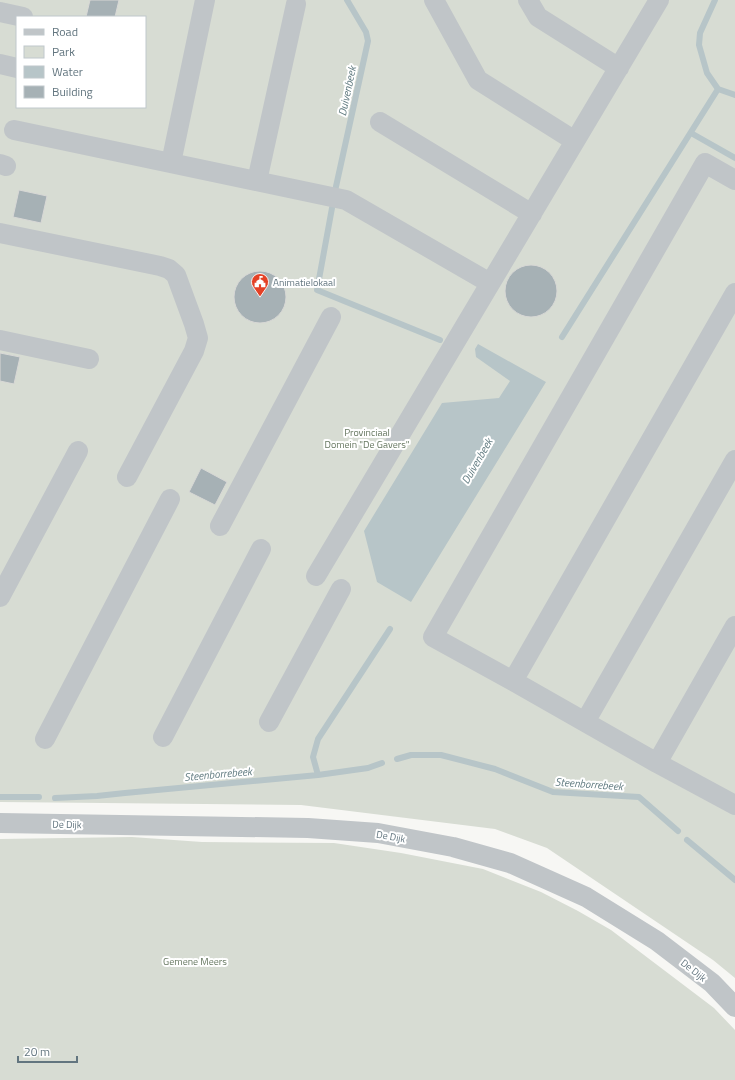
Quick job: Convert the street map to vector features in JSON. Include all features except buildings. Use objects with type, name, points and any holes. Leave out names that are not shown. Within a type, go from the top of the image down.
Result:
[{"type":"street","points":[[171,162],[205,0]]},
{"type":"street","points":[[434,0],[478,80],[575,141]]},
{"type":"street","points":[[528,0],[538,17],[619,68]]},
{"type":"street","points":[[316,576],[659,0]]},
{"type":"street","points":[[257,181],[296,4]]},
{"type":"street","points":[[0,12],[18,16]]},
{"type":"street","points":[[0,64],[16,68]]},
{"type":"street","points":[[380,122],[532,214]]},
{"type":"street","points":[[14,130],[346,200],[490,283]]},
{"type":"street","points":[[734,801],[656,763],[433,637],[705,163],[735,180]]},
{"type":"street","points":[[0,233],[160,266],[169,269],[176,275],[198,338],[194,351],[127,477]]},
{"type":"street","points":[[513,681],[735,293]]},
{"type":"street","points":[[220,526],[331,317]]},
{"type":"street","points":[[0,340],[89,359]]},
{"type":"street","points":[[0,597],[78,451]]},
{"type":"street","points":[[585,722],[735,460]]},
{"type":"street","points":[[45,739],[170,499]]},
{"type":"street","points":[[163,737],[261,549]]},
{"type":"street","points":[[268,722],[341,590]]},
{"type":"street","points":[[656,763],[735,626]]},
{"type":"street","name":"De Dijk","points":[[0,823],[308,828],[378,833],[453,847],[510,863],[586,897],[657,941],[712,983],[735,1007]]},
{"type":"green space","name":"Provinciaal Domein \"De Gavers\"","points":[[0,0],[735,0],[735,978],[713,960],[547,848],[495,829],[301,805],[0,802]]},
{"type":"green space","name":"Gemene Meers","points":[[132,837],[202,842],[334,843],[401,853],[483,869],[541,892],[611,930],[714,1008],[735,1030],[735,1080],[0,1080],[0,839]]},
{"type":"water","points":[[478,344],[546,382],[411,602],[377,582],[364,531],[442,403],[499,398],[510,381],[476,357],[475,349]]},
{"type":"waterway","name":"Duivenbeek","points":[[335,191],[368,41],[366,32],[347,0]]},
{"type":"waterway","points":[[715,0],[700,33],[699,45],[707,73],[718,89],[735,95]]},
{"type":"waterway","points":[[562,337],[718,89]]},
{"type":"waterway","points":[[691,133],[735,158]]},
{"type":"waterway","name":"Duivenbeek","points":[[332,208],[317,290],[440,340]]},
{"type":"waterway","name":"Duivenbeek","points":[[318,775],[313,757],[318,739],[390,629]]},
{"type":"waterway","name":"Steenborrebeek","points":[[397,759],[411,755],[441,755],[495,769],[553,792],[639,797],[678,831]]},
{"type":"waterway","name":"Steenborrebeek","points":[[55,798],[97,796],[318,775],[368,768],[382,763]]},
{"type":"waterway","name":"Steenborrebeek","points":[[0,797],[39,797]]},
{"type":"waterway","name":"Steenborrebeek","points":[[687,840],[735,880]]},
{"type":"place","name":"Animatielokaal","points":[[260,297]]}]
